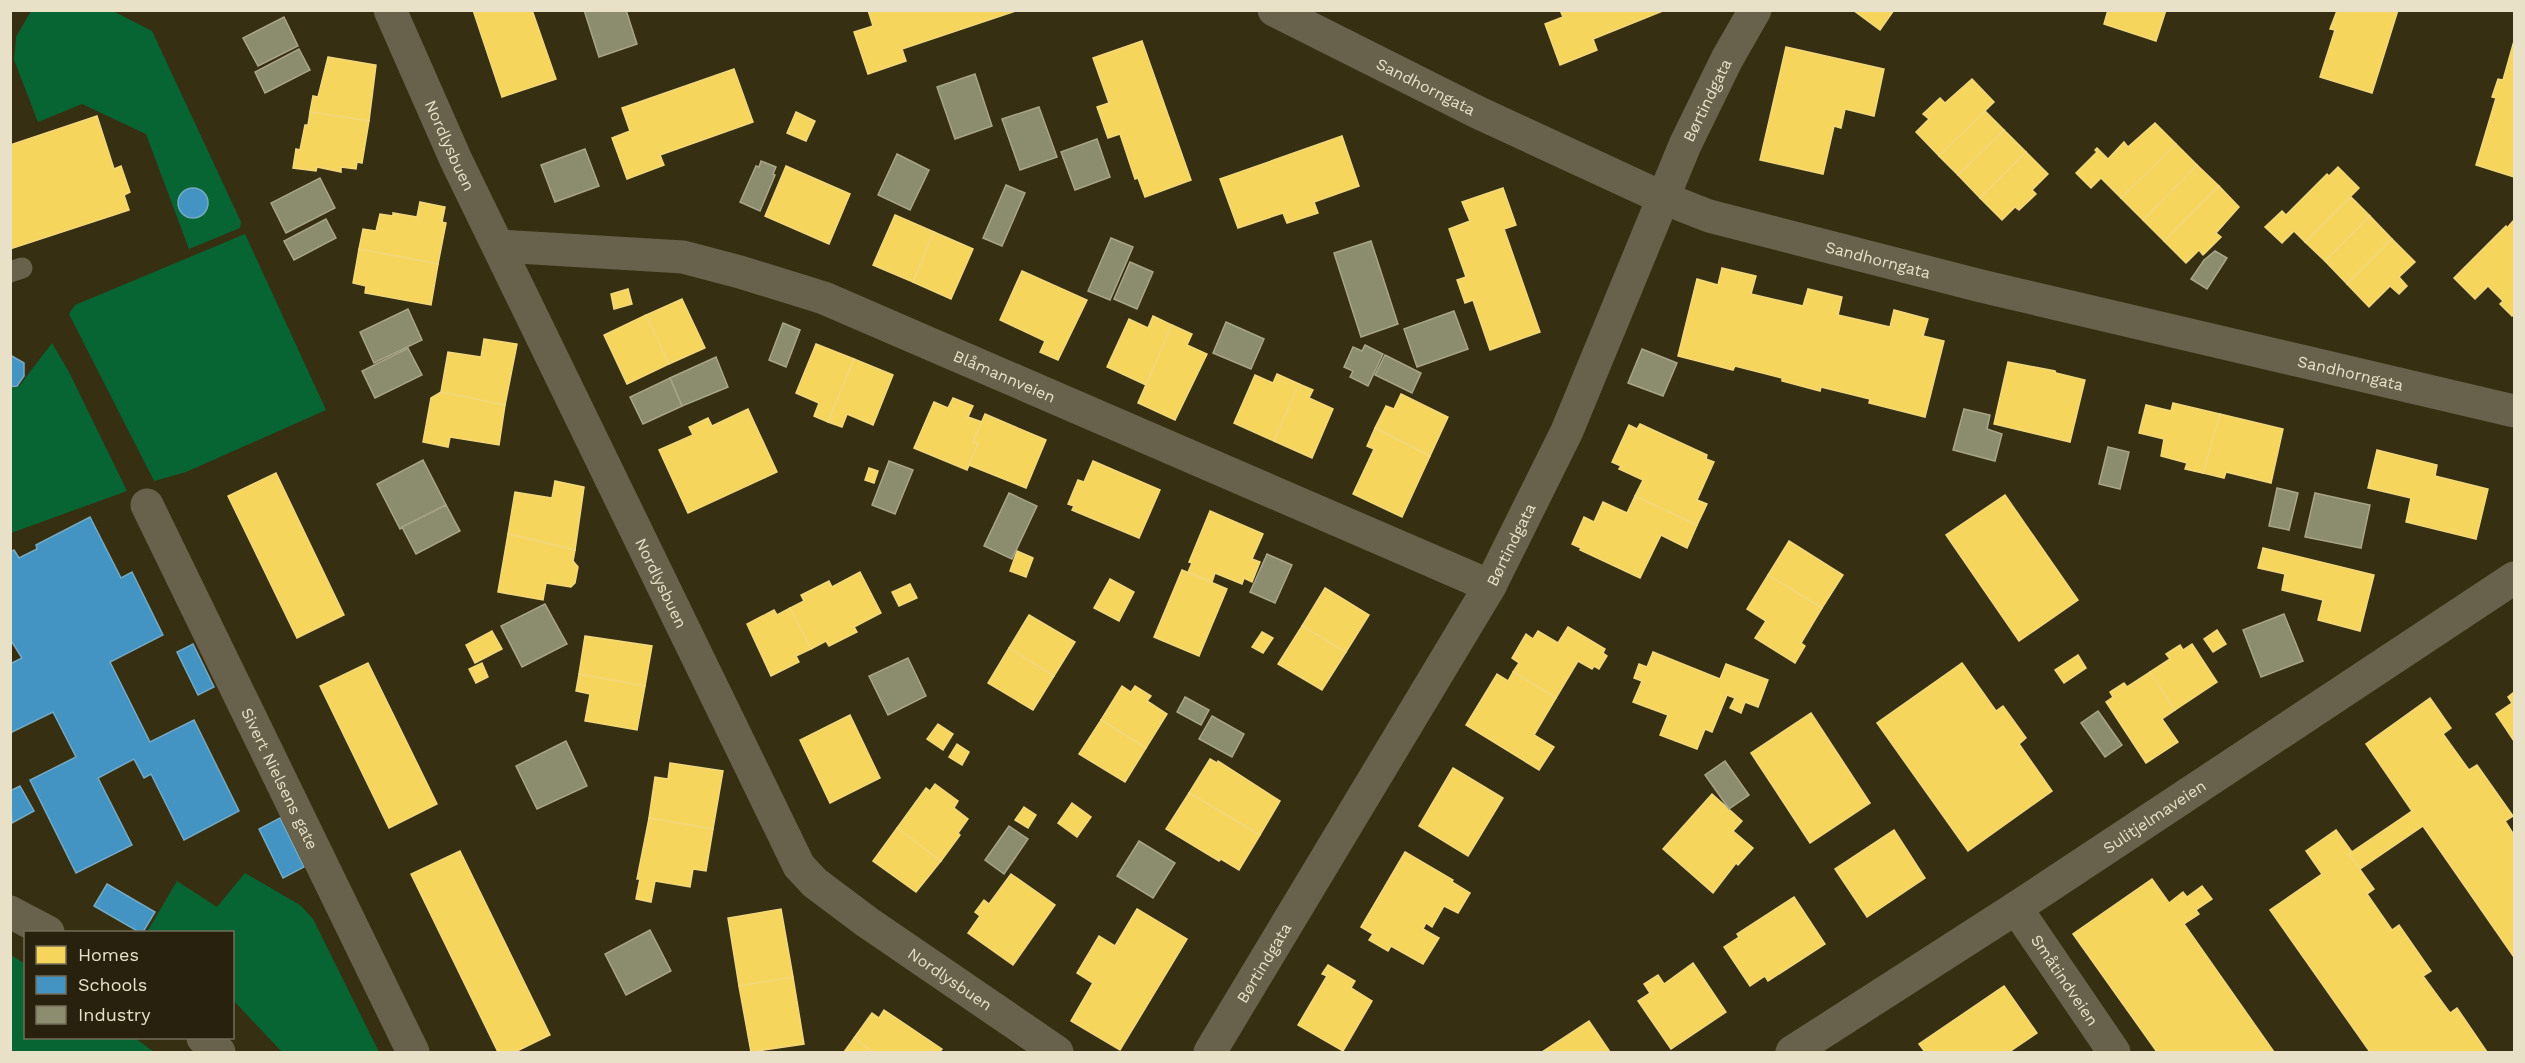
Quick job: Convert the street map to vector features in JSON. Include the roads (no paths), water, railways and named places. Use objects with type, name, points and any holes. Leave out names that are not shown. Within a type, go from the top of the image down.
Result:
[{"type":"street","name":"Nordlysbuen","points":[[390,10],[456,160],[799,866],[815,883],[867,922],[1057,1053]]},
{"type":"street","name":"Sandhorngata","points":[[1274,10],[1477,112],[1663,198],[1709,216],[1981,286],[2514,411]]},
{"type":"street","name":"Børtindgata","points":[[1210,1053],[1490,586],[1563,440],[1685,145],[1727,59],[1755,10]]},
{"type":"street","name":"Blåmannveien","points":[[499,246],[683,257],[824,298],[1490,586]]},
{"type":"street","name":"Sivert Nielsens gate","points":[[147,505],[413,1053]]},
{"type":"street","name":"Sulitjelmaveien","points":[[1792,1053],[2016,908],[2514,578]]},
{"type":"street","name":"Småtindveien","points":[[2016,908],[2114,1053]]},
{"type":"street","points":[[10,912],[44,931]]},
{"type":"street","points":[[204,1039],[219,1053]]}]
